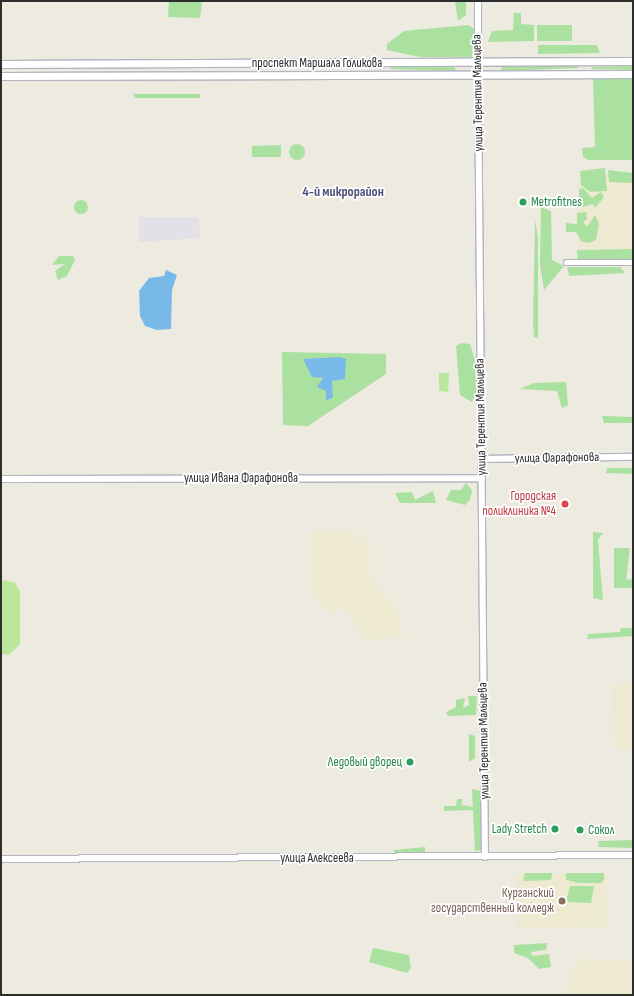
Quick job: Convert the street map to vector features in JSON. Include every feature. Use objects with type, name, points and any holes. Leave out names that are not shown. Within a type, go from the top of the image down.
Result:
[{"type":"main road","points":[[585,61],[585,74]]},
{"type":"main road","name":"проспект Маршала Голикова","points":[[1,64],[633,61]]},
{"type":"main road","points":[[383,62],[384,75]]},
{"type":"main road","name":"улица Терентия Мальцева","points":[[478,62],[478,74]]},
{"type":"main road","points":[[308,63],[309,75]]},
{"type":"main road","name":"проспект Маршала Голикова","points":[[1,76],[633,74]]},
{"type":"street","name":"улица Терентия Мальцева","points":[[478,1],[478,62]]},
{"type":"street","name":"улица Терентия Мальцева","points":[[478,74],[486,857]]},
{"type":"street","points":[[566,262],[633,262]]},
{"type":"street","name":"улица Фарафонова","points":[[482,459],[633,457]]},
{"type":"street","name":"улица Ивана Фарафонова","points":[[1,479],[482,478]]},
{"type":"street","name":"улица Алексеева","points":[[1,859],[633,856]]},
{"type":"shaded area","points":[[579,175],[633,175],[633,249],[579,250]]},
{"type":"shaded area","points":[[139,217],[199,217],[200,238],[139,242]]},
{"type":"shaded area","points":[[310,531],[350,531],[370,542],[370,577],[400,615],[402,638],[367,640],[343,607],[332,615],[310,590]]},
{"type":"shaded area","points":[[633,684],[633,748],[614,748],[613,685]]},
{"type":"shaded area","name":"Курганский государственный колледж","points":[[606,873],[607,927],[517,929],[516,874]]},
{"type":"shaded area","points":[[578,959],[633,960],[633,995],[565,995]]},
{"type":"green space","points":[[169,1],[202,1],[200,18],[168,17]]},
{"type":"green space","points":[[455,1],[466,1],[466,15],[458,21]]},
{"type":"green space","points":[[514,13],[521,13],[521,24],[534,25],[534,41],[488,42],[492,31],[513,30]]},
{"type":"green space","points":[[468,25],[475,29],[472,57],[420,57],[387,50],[387,44],[404,31]]},
{"type":"green space","points":[[537,25],[572,25],[572,41],[537,41]]},
{"type":"green space","points":[[538,45],[597,45],[600,53],[538,54]]},
{"type":"green space","points":[[454,66],[456,71],[390,69],[392,67]]},
{"type":"green space","points":[[501,66],[577,66],[579,68],[502,71]]},
{"type":"green space","points":[[633,66],[633,70],[591,69],[592,67]]},
{"type":"green space","points":[[593,79],[633,79],[633,160],[588,160],[583,157],[582,148],[595,147]]},
{"type":"green space","points":[[132,94],[200,94],[200,98],[136,98]]},
{"type":"green space","points":[[294,144],[300,144],[305,149],[303,158],[300,160],[294,160],[289,155],[289,149]]},
{"type":"green space","points":[[281,145],[281,157],[252,157],[252,146]]},
{"type":"green space","points":[[605,168],[607,191],[590,192],[581,185],[580,171]]},
{"type":"green space","points":[[608,170],[633,173],[633,183],[609,182]]},
{"type":"green space","points":[[583,188],[592,198],[601,192],[604,197],[595,208],[593,204],[579,208],[579,189]]},
{"type":"green space","points":[[78,200],[84,200],[88,204],[88,210],[84,214],[78,214],[74,210],[74,204]]},
{"type":"green space","points":[[541,207],[551,211],[552,260],[564,266],[544,290],[540,264]]},
{"type":"green space","points":[[586,212],[587,219],[583,222],[587,227],[595,215],[599,224],[596,240],[589,243],[581,241],[576,232],[566,232],[566,223],[577,224],[577,213]]},
{"type":"green space","points":[[535,220],[538,238],[538,338],[534,337],[533,325]]},
{"type":"green space","points":[[633,249],[633,262],[578,262],[577,250]]},
{"type":"green space","points":[[59,256],[73,256],[75,260],[67,276],[58,280],[55,271],[65,264],[52,265]]},
{"type":"green space","points":[[567,267],[620,267],[625,273],[569,276]]},
{"type":"green space","points":[[461,343],[470,344],[478,370],[477,390],[472,402],[460,395],[456,346]]},
{"type":"green space","points":[[282,352],[386,354],[386,374],[308,426],[283,425]]},
{"type":"green space","points":[[439,373],[449,373],[448,392],[439,391]]},
{"type":"green space","points":[[566,382],[568,405],[562,408],[557,391],[520,389],[534,383]]},
{"type":"green space","points":[[602,416],[633,417],[633,423],[604,423]]},
{"type":"green space","points":[[607,468],[633,468],[633,474],[606,473]]},
{"type":"green space","points":[[466,483],[472,490],[470,500],[465,505],[446,500],[451,490],[461,490]]},
{"type":"green space","points":[[433,491],[436,503],[400,503],[395,493],[412,492],[415,500]]},
{"type":"green space","points":[[593,532],[603,533],[598,540],[603,600],[593,598]]},
{"type":"green space","points":[[614,548],[630,548],[626,580],[633,579],[633,588],[614,588]]},
{"type":"green space","points":[[4,580],[15,583],[20,591],[20,644],[9,655],[1,654],[1,581]]},
{"type":"green space","points":[[621,628],[633,628],[633,636],[587,639],[588,634],[620,632]]},
{"type":"green space","points":[[468,696],[477,696],[476,715],[448,716],[446,712],[456,707],[456,700],[465,698],[463,708],[469,705]]},
{"type":"green space","points":[[469,734],[475,736],[475,758],[469,762]]},
{"type":"green space","points":[[472,789],[481,791],[481,850],[475,851],[473,810],[444,811],[444,806],[456,806],[457,799],[462,799],[462,805],[473,807]]},
{"type":"green space","points":[[633,840],[633,848],[598,847],[599,841]]},
{"type":"green space","points":[[425,847],[425,856],[395,855],[394,850]]},
{"type":"green space","points":[[525,873],[552,873],[551,880],[523,881]]},
{"type":"green space","points":[[566,873],[604,873],[604,880],[601,883],[579,883],[566,880]]},
{"type":"green space","points":[[570,886],[594,886],[591,903],[566,902]]},
{"type":"green space","points":[[547,943],[546,950],[531,952],[532,956],[549,954],[551,967],[539,969],[528,958],[514,953],[514,945]]},
{"type":"green space","points":[[373,948],[409,955],[411,968],[407,973],[369,962]]},
{"type":"water","points":[[166,270],[177,275],[172,290],[171,329],[157,330],[145,326],[140,316],[139,291],[149,278],[164,276]]},
{"type":"water","points":[[340,357],[346,359],[345,379],[332,381],[333,397],[326,401],[326,391],[317,387],[323,378],[312,377],[303,359]]},
{"type":"place","name":"Metrofitnes","points":[[523,202]]},
{"type":"place","name":"Городская поликлиника №4","points":[[565,504]]},
{"type":"place","name":"Ледовый дворец","points":[[410,762]]},
{"type":"place","name":"Lady Stretch","points":[[555,829]]},
{"type":"place","name":"Сокол","points":[[580,830]]},
{"type":"place","name":"Курганский государственный колледж","points":[[562,901]]},
{"type":"district","name":"4-й микрорайон","points":[[343,192]]}]
